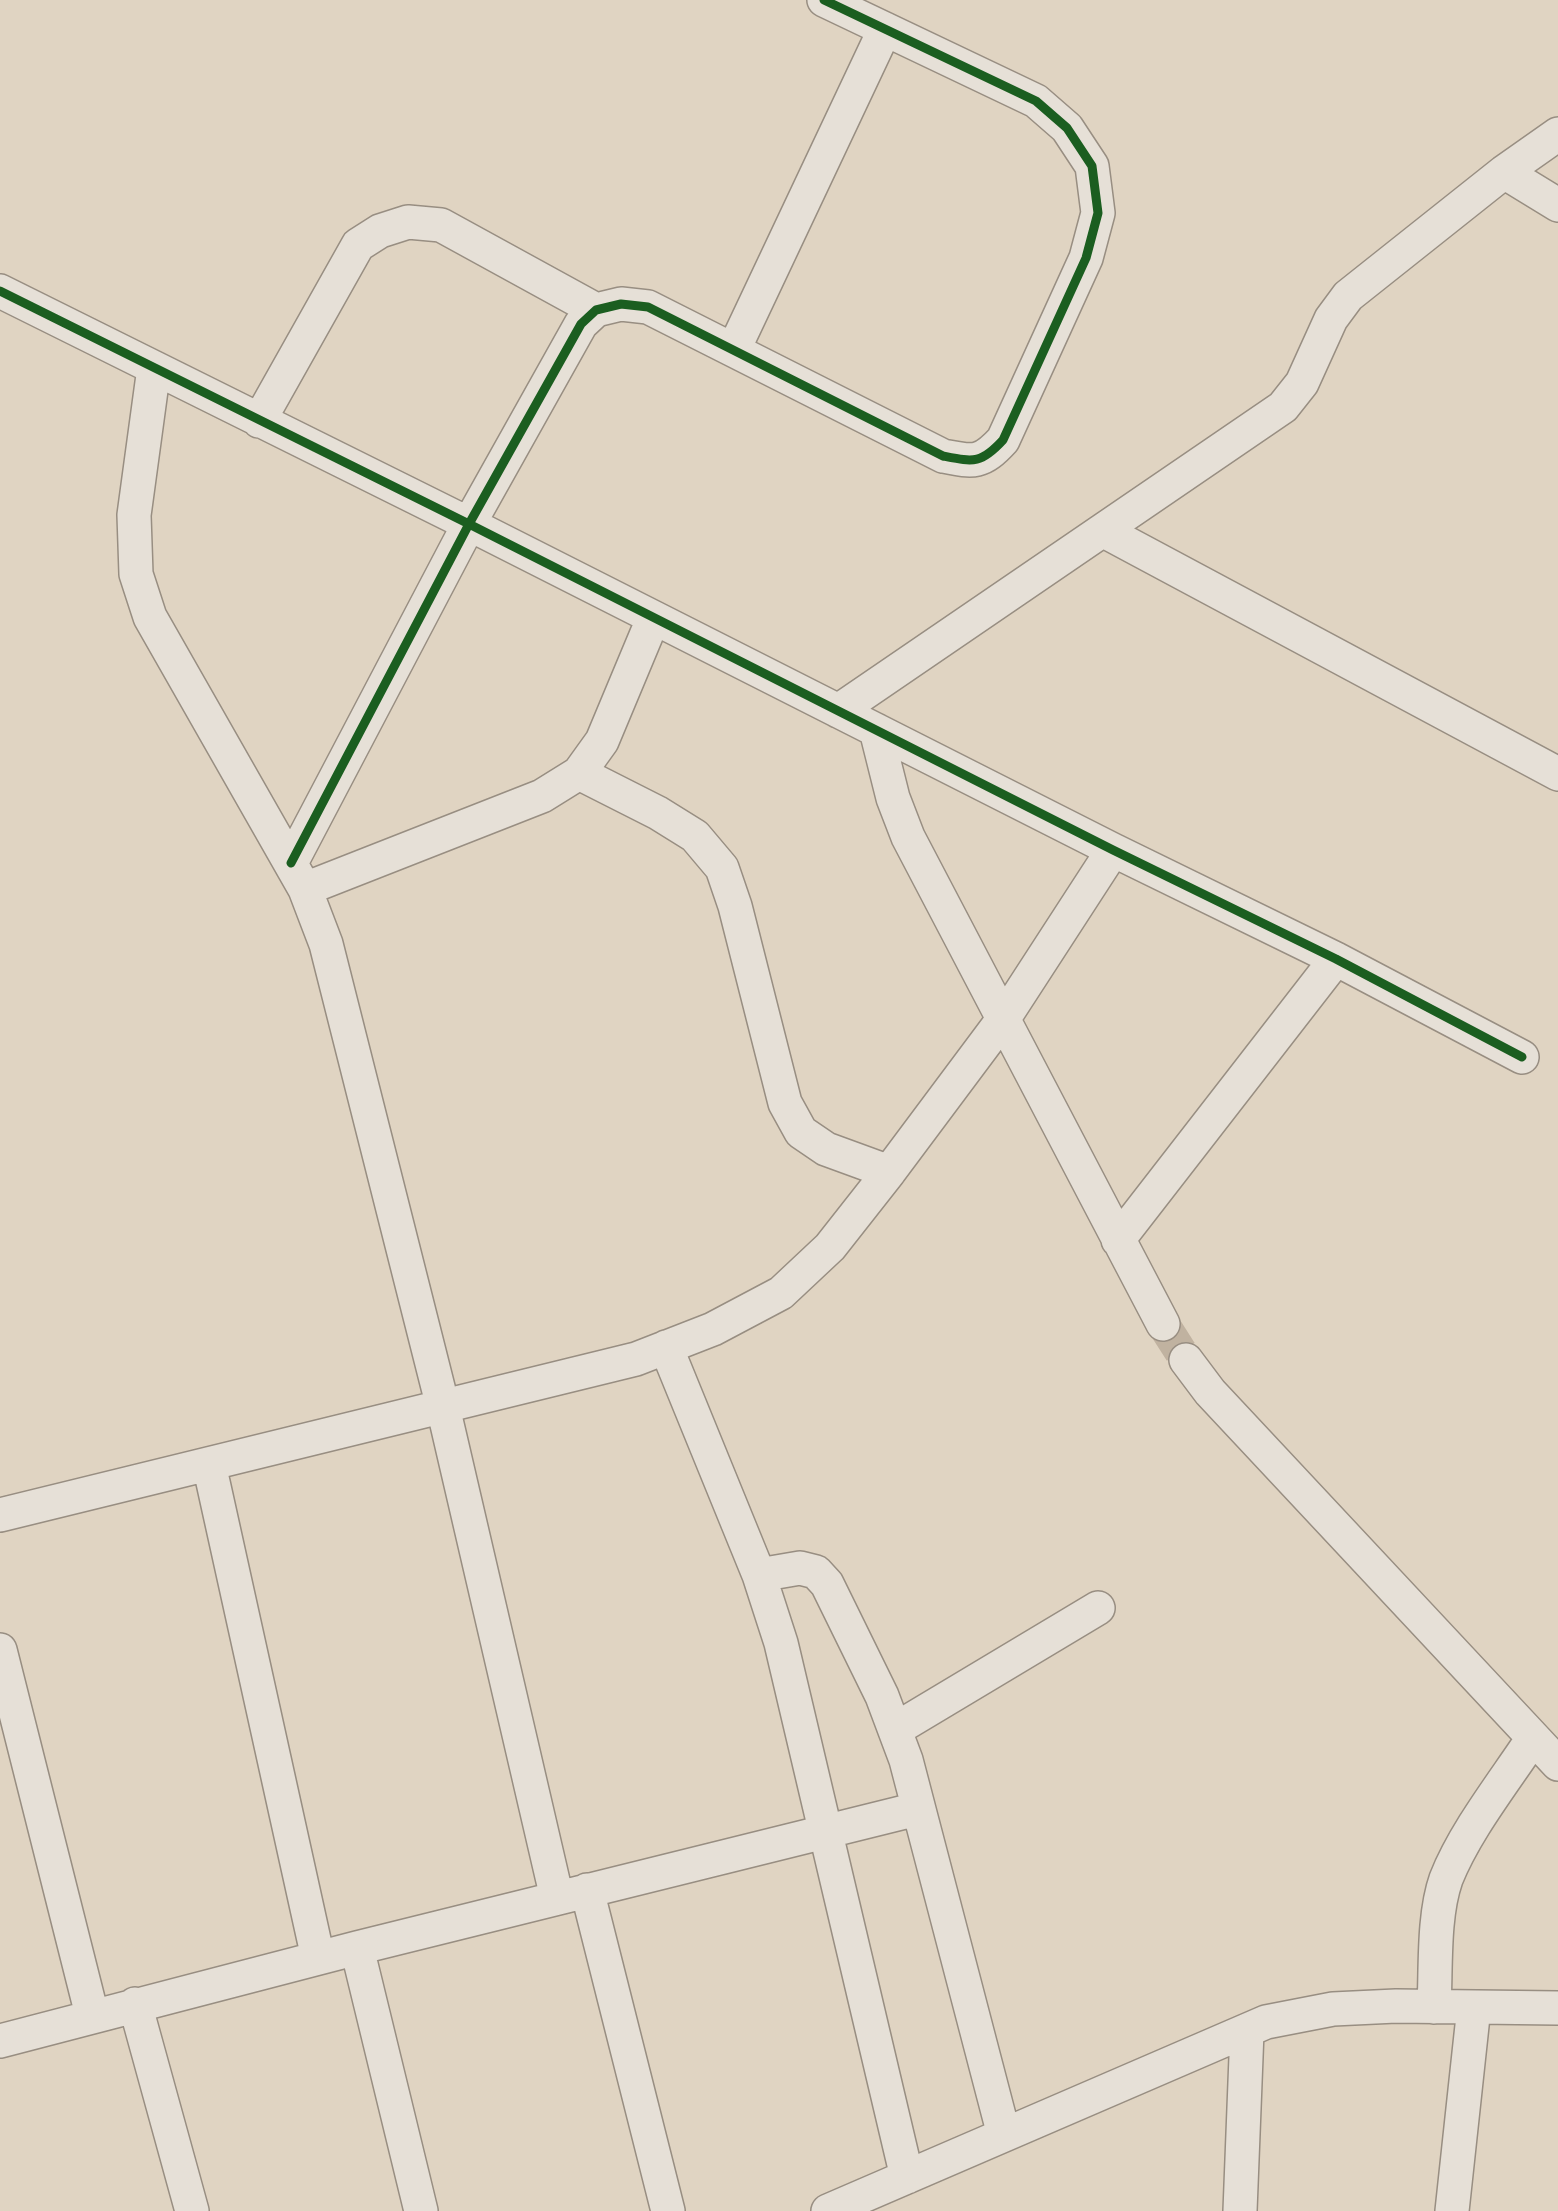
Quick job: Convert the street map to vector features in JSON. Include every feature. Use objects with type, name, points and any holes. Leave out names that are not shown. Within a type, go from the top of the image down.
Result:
[{"type":"street","points":[[298,876],[469,524],[581,324],[596,310],[621,304],[648,307],[943,456],[969,461],[988,456],[1003,440],[1086,258],[1098,213],[1092,166],[1067,128],[1036,101],[824,0]]},
{"type":"street","points":[[734,350],[885,29]]},
{"type":"street","points":[[838,711],[1283,407],[1302,383],[1331,319],[1348,296],[1504,172],[1558,134]]},
{"type":"street","points":[[1504,172],[1558,205]]},
{"type":"street","points":[[259,421],[358,245],[380,231],[408,222],[441,225],[596,310]]},
{"type":"street","points":[[0,291],[469,524],[1113,850],[1336,959],[1522,1057]]},
{"type":"street","points":[[154,368],[134,515],[136,574],[150,616],[298,876],[326,944],[443,1407],[572,1894],[668,2211]]},
{"type":"street","points":[[1104,531],[1558,774]]},
{"type":"street","points":[[298,876],[542,796],[579,773],[602,741],[653,619]]},
{"type":"street","points":[[876,730],[893,798],[908,837],[1163,1324]]},
{"type":"street","points":[[579,773],[658,813],[695,836],[722,868],[735,906],[785,1103],[801,1132],[826,1149],[889,1172]]},
{"type":"street","points":[[0,1515],[636,1359],[713,1329],[781,1293],[830,1247],[889,1172],[1004,1018],[1113,850]]},
{"type":"street","points":[[1118,1240],[1336,959]]},
{"type":"street","points":[[666,1347],[759,1575],[781,1643],[907,2177]]},
{"type":"street","points":[[1186,1360],[1210,1392],[1558,1764]]},
{"type":"street","points":[[209,1464],[318,1958]]},
{"type":"street","points":[[759,1575],[800,1568],[816,1572],[827,1584],[896,1728],[1004,2136]]},
{"type":"street","points":[[896,1728],[1098,1608]]},
{"type":"street","points":[[0,1650],[92,2015]]},
{"type":"street","points":[[1434,2007],[1439,1916],[1446,1880],[1464,1842],[1533,1738]]},
{"type":"street","points":[[0,2041],[135,2004],[917,1809]]},
{"type":"street","points":[[357,1948],[421,2211]]},
{"type":"street","points":[[135,2004],[192,2211]]},
{"type":"street","points":[[1452,2211],[1474,2007]]},
{"type":"street","points":[[828,2211],[1266,2022],[1333,2009],[1558,2008]]},
{"type":"street","points":[[1240,2211],[1247,2031]]},
{"type":"tunnel","points":[[1163,1324],[1186,1360]]},
{"type":"cycle path","points":[[291,863],[469,524],[581,324],[596,310],[621,304],[648,307],[943,456],[976,459],[989,453],[1003,440],[1086,258],[1098,213],[1092,166],[1067,128],[1036,101],[824,0]]},
{"type":"cycle path","points":[[0,291],[469,524],[1113,850],[1336,959],[1522,1057]]}]
